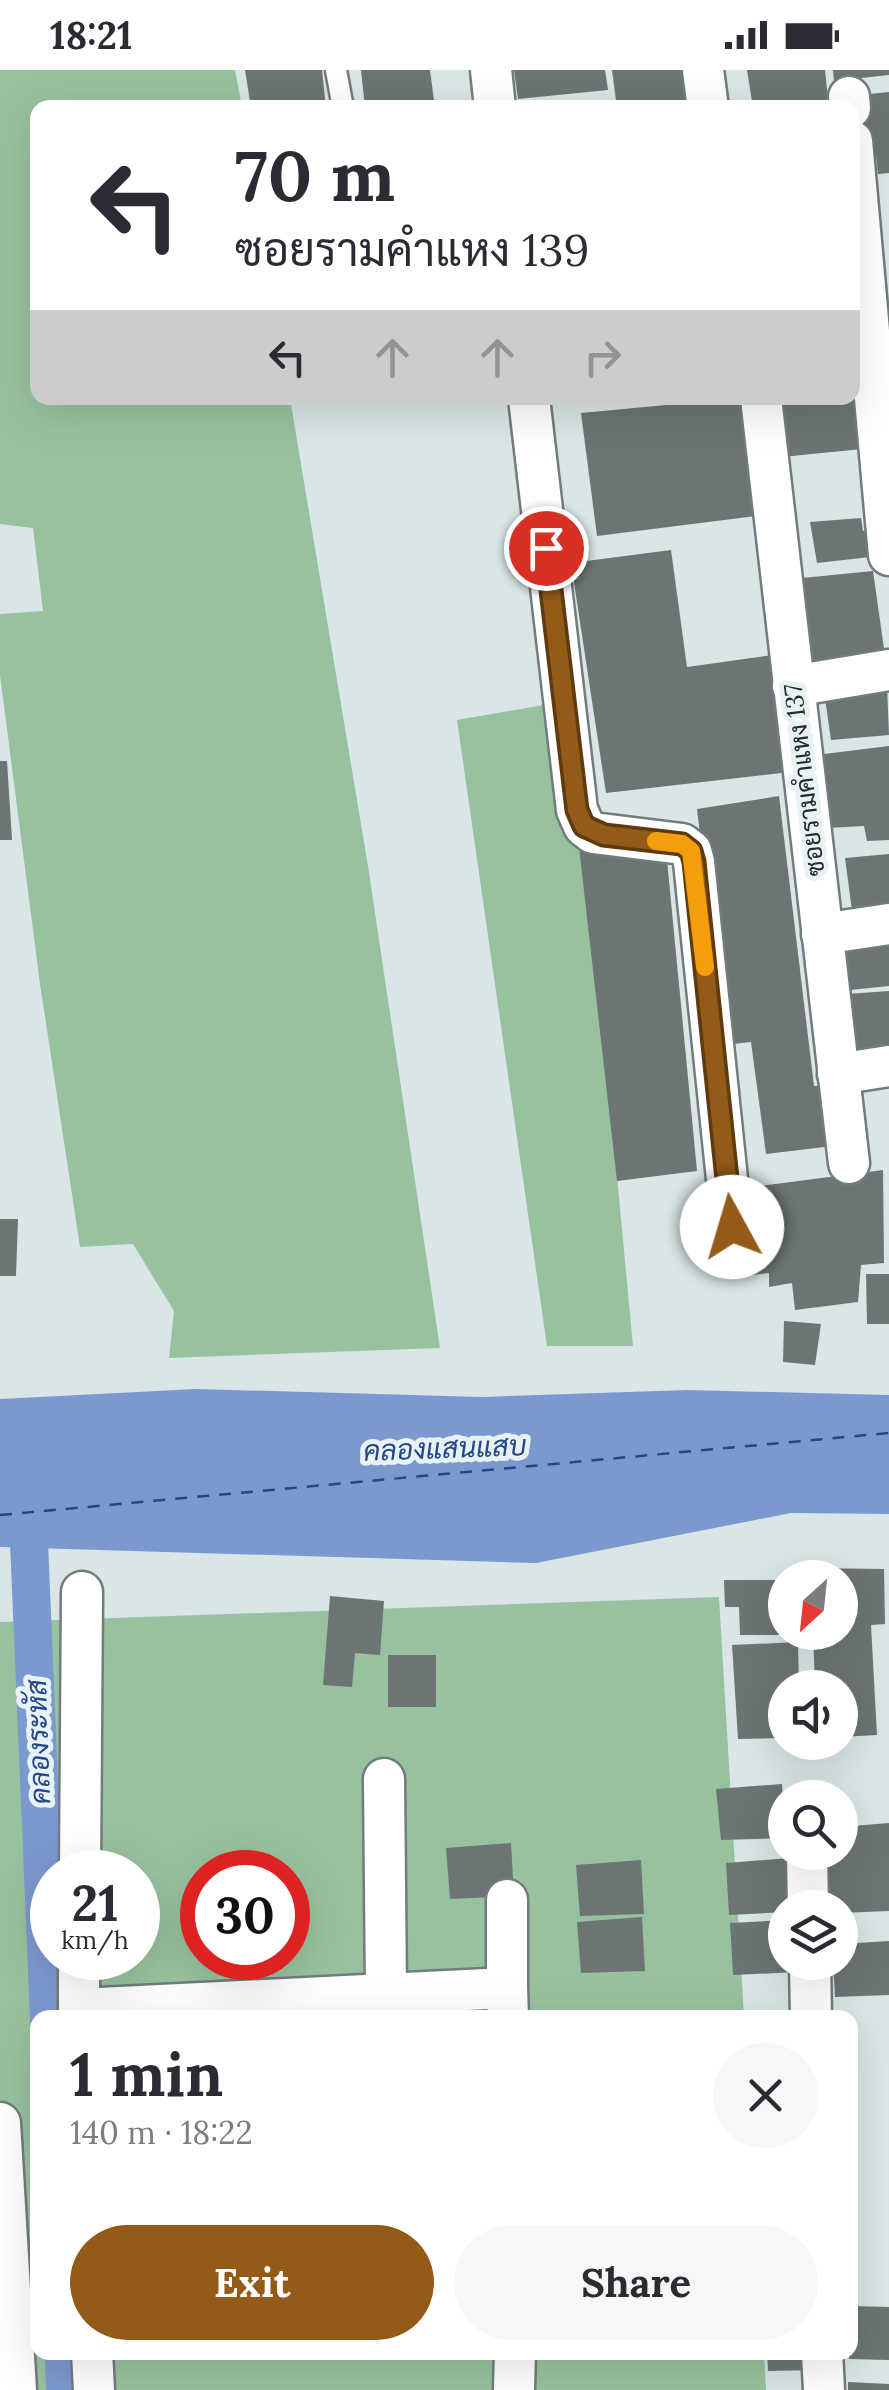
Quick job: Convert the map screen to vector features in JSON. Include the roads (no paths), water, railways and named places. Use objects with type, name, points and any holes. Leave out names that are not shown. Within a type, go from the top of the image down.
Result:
[{"type":"street","points":[[491,70],[495,100]]},
{"type":"street","points":[[703,70],[707,100]]},
{"type":"street","points":[[726,70],[729,100]]},
{"type":"street","points":[[860,231],[889,555]]},
{"type":"street","points":[[530,405],[577,810],[584,826],[593,833],[682,844],[691,851],[732,1227]]},
{"type":"street","name":"ซอยรามคำแหง 137","points":[[763,405],[849,1162]]},
{"type":"street","points":[[793,686],[889,670]]},
{"type":"street","points":[[822,934],[889,924]]},
{"type":"street","points":[[838,1074],[889,1066]]},
{"type":"street","points":[[80,1850],[82,1592]]},
{"type":"street","points":[[384,1779],[386,1994]]},
{"type":"street","points":[[140,2010],[386,1994],[507,2003],[507,1900]]},
{"type":"street","points":[[79,1980],[79,2010]]},
{"type":"street","points":[[810,1980],[811,2010]]},
{"type":"street","points":[[0,2123],[16,2390]]},
{"type":"street","points":[[92,2360],[94,2390]]},
{"type":"street","points":[[514,2390],[515,2360]]},
{"type":"street","points":[[822,2360],[824,2390]]},
{"type":"lane","points":[[336,70],[342,100]]},
{"type":"water","name":"คลองแสนแสบ","points":[[196,1389],[482,1397],[687,1390],[889,1395],[889,1514],[791,1513],[536,1563],[0,1547],[0,1399]]},
{"type":"waterway","name":"คลองระหัส","points":[[27,1495],[49,2010]]},
{"type":"waterway","name":"คลองระหัส","points":[[64,2360],[65,2390]]}]
